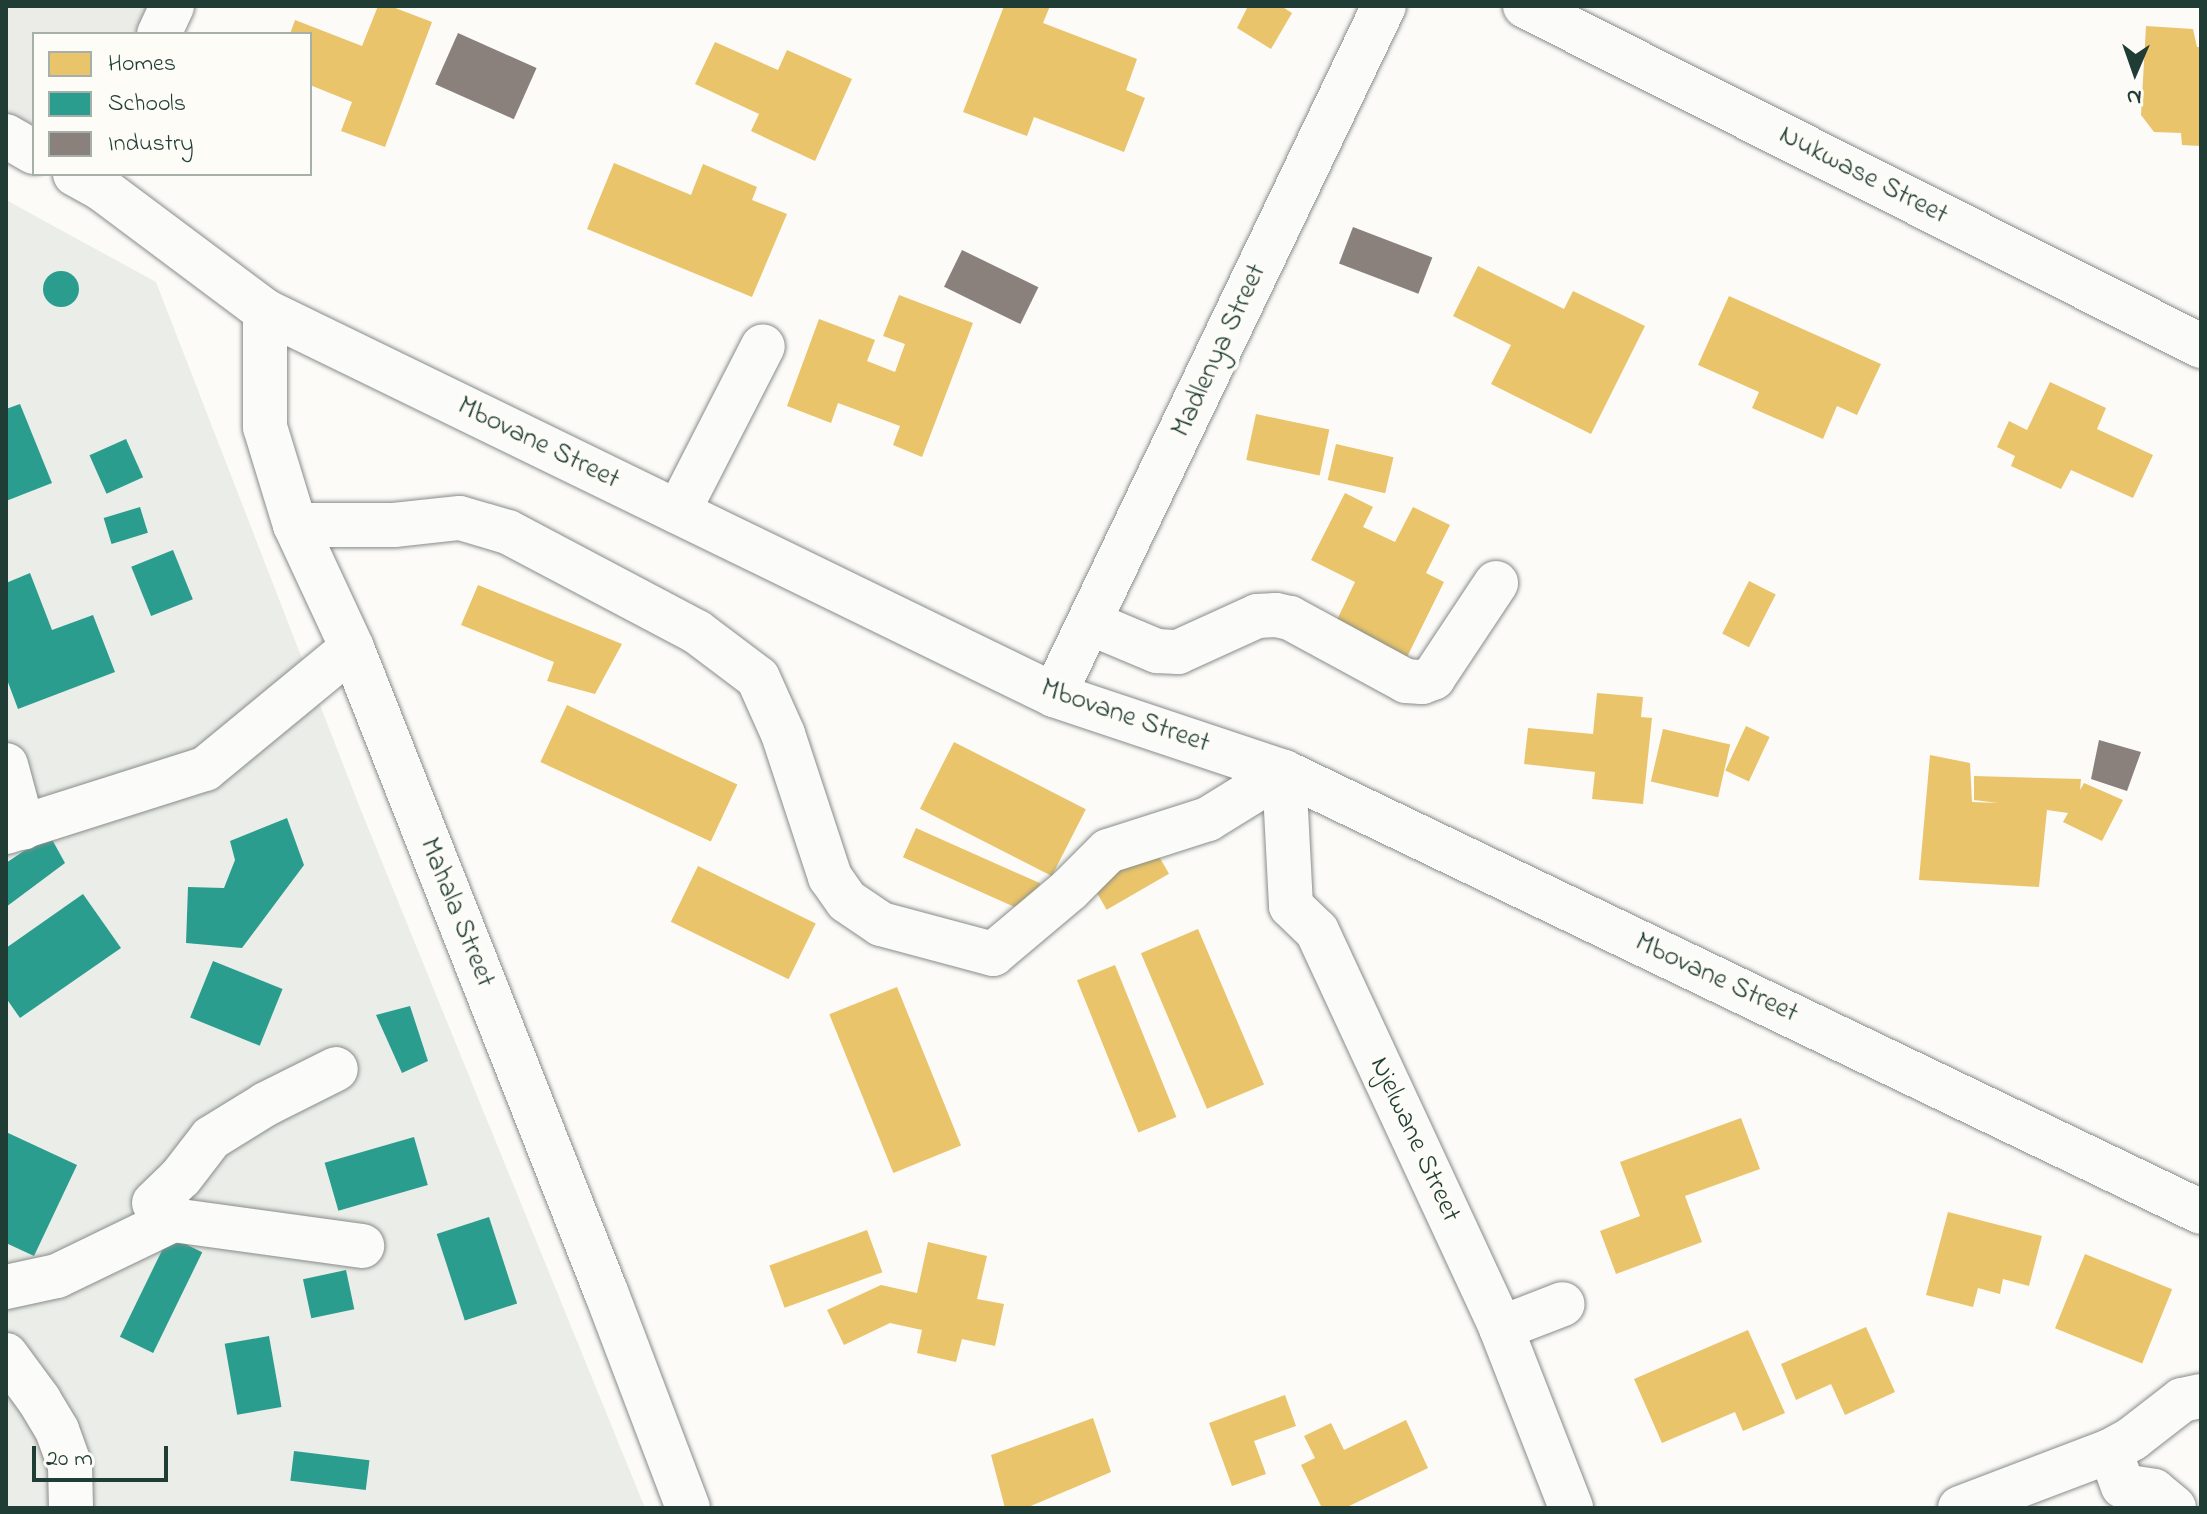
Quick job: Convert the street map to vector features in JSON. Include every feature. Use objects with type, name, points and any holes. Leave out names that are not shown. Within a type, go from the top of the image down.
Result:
[{"type":"street","points":[[160,32],[172,6]]},
{"type":"street","name":"Madlenya Street","points":[[1054,695],[1384,6]]},
{"type":"street","name":"Nukwase Street","points":[[1525,6],[2201,346]]},
{"type":"street","points":[[6,136],[32,151]]},
{"type":"street","name":"Mbovane Street","points":[[95,179],[265,311],[1054,695],[1284,772],[2201,1212]]},
{"type":"street","name":"Mahala Street","points":[[265,311],[265,427],[295,525],[352,648],[595,1263],[688,1508]]},
{"type":"street","points":[[678,512],[763,346]]},
{"type":"street","points":[[295,525],[394,525],[460,518],[508,532],[697,632],[758,678],[783,734],[830,877],[847,901],[881,924],[993,954],[1069,890],[1108,851],[1208,819],[1284,772]]},
{"type":"street","points":[[1090,623],[1157,651],[1178,652],[1257,616],[1276,615],[1290,618],[1406,681],[1422,682],[1433,678],[1496,583]]},
{"type":"street","points":[[6,765],[14,830],[205,769],[352,648]]},
{"type":"street","name":"Njelwane Street","points":[[1284,772],[1291,906],[1317,931],[1501,1328],[1571,1508]]},
{"type":"street","points":[[154,1203],[181,1177],[211,1138],[266,1104],[336,1069]]},
{"type":"street","points":[[6,1287],[57,1276],[173,1220],[362,1246]]},
{"type":"street","points":[[1501,1328],[1563,1304]]},
{"type":"street","points":[[6,1355],[57,1430],[77,1498]]},
{"type":"street","points":[[1960,1508],[2110,1451],[2182,1400],[2201,1396]]},
{"type":"street","points":[[2110,1451],[2123,1486],[2154,1491],[2174,1508]]},
{"type":"shaded area","points":[[6,6],[154,6],[142,32],[32,32],[32,164],[6,155]]},
{"type":"shaded area","points":[[6,200],[156,282],[360,808],[645,1508],[6,1508]]},
{"type":"building: Homes","points":[[378,6],[390,6],[432,22],[385,147],[341,131],[352,102],[312,86],[312,32],[291,32],[295,20],[362,46]]},
{"type":"building: Homes","points":[[1004,6],[1050,6],[1043,23],[1137,59],[1126,90],[1145,98],[1124,152],[1034,117],[1027,136],[963,112]]},
{"type":"building: Homes","points":[[1248,6],[1281,6],[1292,13],[1271,49],[1237,28]]},
{"type":"building: Homes","points":[[2146,26],[2193,29],[2197,47],[2201,47],[2201,146],[2182,145],[2181,133],[2154,132],[2141,115]]},
{"type":"building: Homes","points":[[715,42],[778,70],[787,50],[852,79],[815,161],[751,131],[759,114],[695,84]]},
{"type":"building: Homes","points":[[614,163],[691,195],[703,164],[757,187],[752,200],[787,214],[752,297],[587,229]]},
{"type":"building: Homes","points":[[1478,266],[1564,309],[1573,291],[1645,326],[1591,434],[1491,384],[1511,345],[1453,316]]},
{"type":"building: Homes","points":[[899,295],[973,323],[922,457],[893,445],[900,426],[838,403],[831,423],[787,406],[819,319],[875,340],[867,361],[895,372],[905,344],[883,336]]},
{"type":"building: Homes","points":[[1729,296],[1881,364],[1857,415],[1837,406],[1823,439],[1752,408],[1759,392],[1698,365]]},
{"type":"building: Homes","points":[[2050,382],[2106,408],[2097,429],[2153,455],[2133,498],[2071,470],[2061,489],[2011,466],[2015,456],[1997,447],[2009,421],[2027,430]]},
{"type":"building: Homes","points":[[1256,414],[1329,430],[1320,476],[1246,460]]},
{"type":"building: Homes","points":[[1336,444],[1393,457],[1385,493],[1328,480]]},
{"type":"building: Homes","points":[[1345,493],[1373,507],[1363,527],[1395,542],[1413,507],[1450,525],[1426,573],[1444,582],[1406,659],[1335,624],[1355,582],[1311,560]]},
{"type":"building: Homes","points":[[1749,581],[1776,595],[1749,647],[1722,634]]},
{"type":"building: Homes","points":[[478,585],[622,644],[595,694],[547,681],[554,662],[461,625]]},
{"type":"building: Homes","points":[[1597,693],[1643,697],[1641,717],[1652,718],[1643,804],[1592,799],[1595,772],[1524,764],[1528,728],[1593,734]]},
{"type":"building: Homes","points":[[567,705],[737,784],[711,842],[540,762]]},
{"type":"building: Homes","points":[[1746,726],[1770,737],[1749,781],[1725,770]]},
{"type":"building: Homes","points":[[1663,729],[1730,745],[1718,797],[1651,782]]},
{"type":"building: Homes","points":[[954,742],[1086,809],[1052,876],[920,809]]},
{"type":"building: Homes","points":[[1930,755],[1970,763],[1972,802],[1998,803],[1974,800],[1974,776],[2081,779],[2080,790],[2084,783],[2123,800],[2102,841],[2063,822],[2068,813],[2047,810],[2039,887],[1919,880]]},
{"type":"building: Homes","points":[[916,828],[1040,883],[1027,913],[903,857]]},
{"type":"building: Homes","points":[[1153,846],[1169,874],[1107,910],[1091,882]]},
{"type":"building: Homes","points":[[698,866],[816,923],[789,979],[671,922]]},
{"type":"building: Homes","points":[[1198,929],[1264,1085],[1207,1109],[1141,953]]},
{"type":"building: Homes","points":[[1115,965],[1176,1117],[1138,1132],[1077,980]]},
{"type":"building: Homes","points":[[897,987],[961,1146],[893,1173],[829,1014]]},
{"type":"building: Homes","points":[[1741,1118],[1760,1169],[1685,1196],[1702,1242],[1616,1274],[1600,1231],[1640,1216],[1620,1162]]},
{"type":"building: Homes","points":[[1948,1212],[2042,1236],[2029,1286],[2003,1279],[2000,1294],[1978,1288],[1973,1307],[1926,1295]]},
{"type":"building: Homes","points":[[867,1230],[882,1272],[785,1308],[769,1266]]},
{"type":"building: Homes","points":[[928,1242],[987,1256],[977,1299],[1004,1304],[995,1346],[962,1339],[956,1362],[917,1353],[922,1330],[890,1323],[844,1345],[827,1310],[881,1285],[917,1293]]},
{"type":"building: Homes","points":[[2085,1254],[2172,1289],[2142,1363],[2055,1328]]},
{"type":"building: Homes","points":[[1866,1327],[1895,1392],[1845,1415],[1831,1384],[1796,1400],[1781,1364]]},
{"type":"building: Homes","points":[[1748,1330],[1785,1413],[1743,1431],[1735,1412],[1662,1443],[1634,1379]]},
{"type":"building: Homes","points":[[1285,1395],[1296,1426],[1254,1441],[1266,1474],[1232,1486],[1209,1423]]},
{"type":"building: Homes","points":[[1093,1418],[1111,1472],[1026,1508],[1005,1508],[991,1455]]},
{"type":"building: Homes","points":[[1406,1420],[1428,1468],[1345,1508],[1322,1508],[1301,1465],[1315,1458],[1304,1436],[1331,1423],[1344,1450]]},
{"type":"building: Schools","points":[[61,271],[74,276],[79,289],[74,302],[61,307],[48,302],[43,289],[48,276]]},
{"type":"building: Schools","points":[[20,404],[52,483],[6,501],[6,409]]},
{"type":"building: Schools","points":[[126,439],[143,477],[107,494],[89,455]]},
{"type":"building: Schools","points":[[140,507],[148,533],[112,544],[104,518]]},
{"type":"building: Schools","points":[[173,550],[193,599],[151,616],[131,567]]},
{"type":"building: Schools","points":[[30,573],[52,630],[93,615],[115,672],[18,709],[6,677],[6,583]]},
{"type":"building: Schools","points":[[287,818],[304,865],[242,948],[186,943],[188,887],[224,888],[235,860],[230,841]]},
{"type":"building: Schools","points":[[49,834],[65,863],[6,907],[6,863]]},
{"type":"building: Schools","points":[[83,894],[121,948],[20,1018],[6,998],[6,948]]},
{"type":"building: Schools","points":[[213,961],[283,989],[260,1046],[190,1018]]},
{"type":"building: Schools","points":[[410,1006],[428,1061],[402,1073],[376,1015]]},
{"type":"building: Schools","points":[[6,1132],[77,1165],[34,1256],[6,1243]]},
{"type":"building: Schools","points":[[414,1137],[428,1185],[338,1211],[325,1163]]},
{"type":"building: Schools","points":[[489,1217],[517,1304],[465,1321],[437,1234]]},
{"type":"building: Schools","points":[[169,1236],[202,1252],[153,1353],[120,1337]]},
{"type":"building: Schools","points":[[346,1270],[354,1309],[311,1318],[303,1279]]},
{"type":"building: Schools","points":[[269,1336],[282,1407],[237,1415],[225,1344]]},
{"type":"building: Schools","points":[[294,1451],[369,1460],[366,1490],[290,1481]]},
{"type":"building: Industry","points":[[458,33],[537,68],[514,119],[435,84]]},
{"type":"building: Industry","points":[[1353,227],[1432,257],[1418,294],[1339,263]]},
{"type":"building: Industry","points":[[962,250],[1038,287],[1020,324],[944,287]]},
{"type":"building: Industry","points":[[2099,740],[2141,752],[2127,791],[2091,779]]}]
